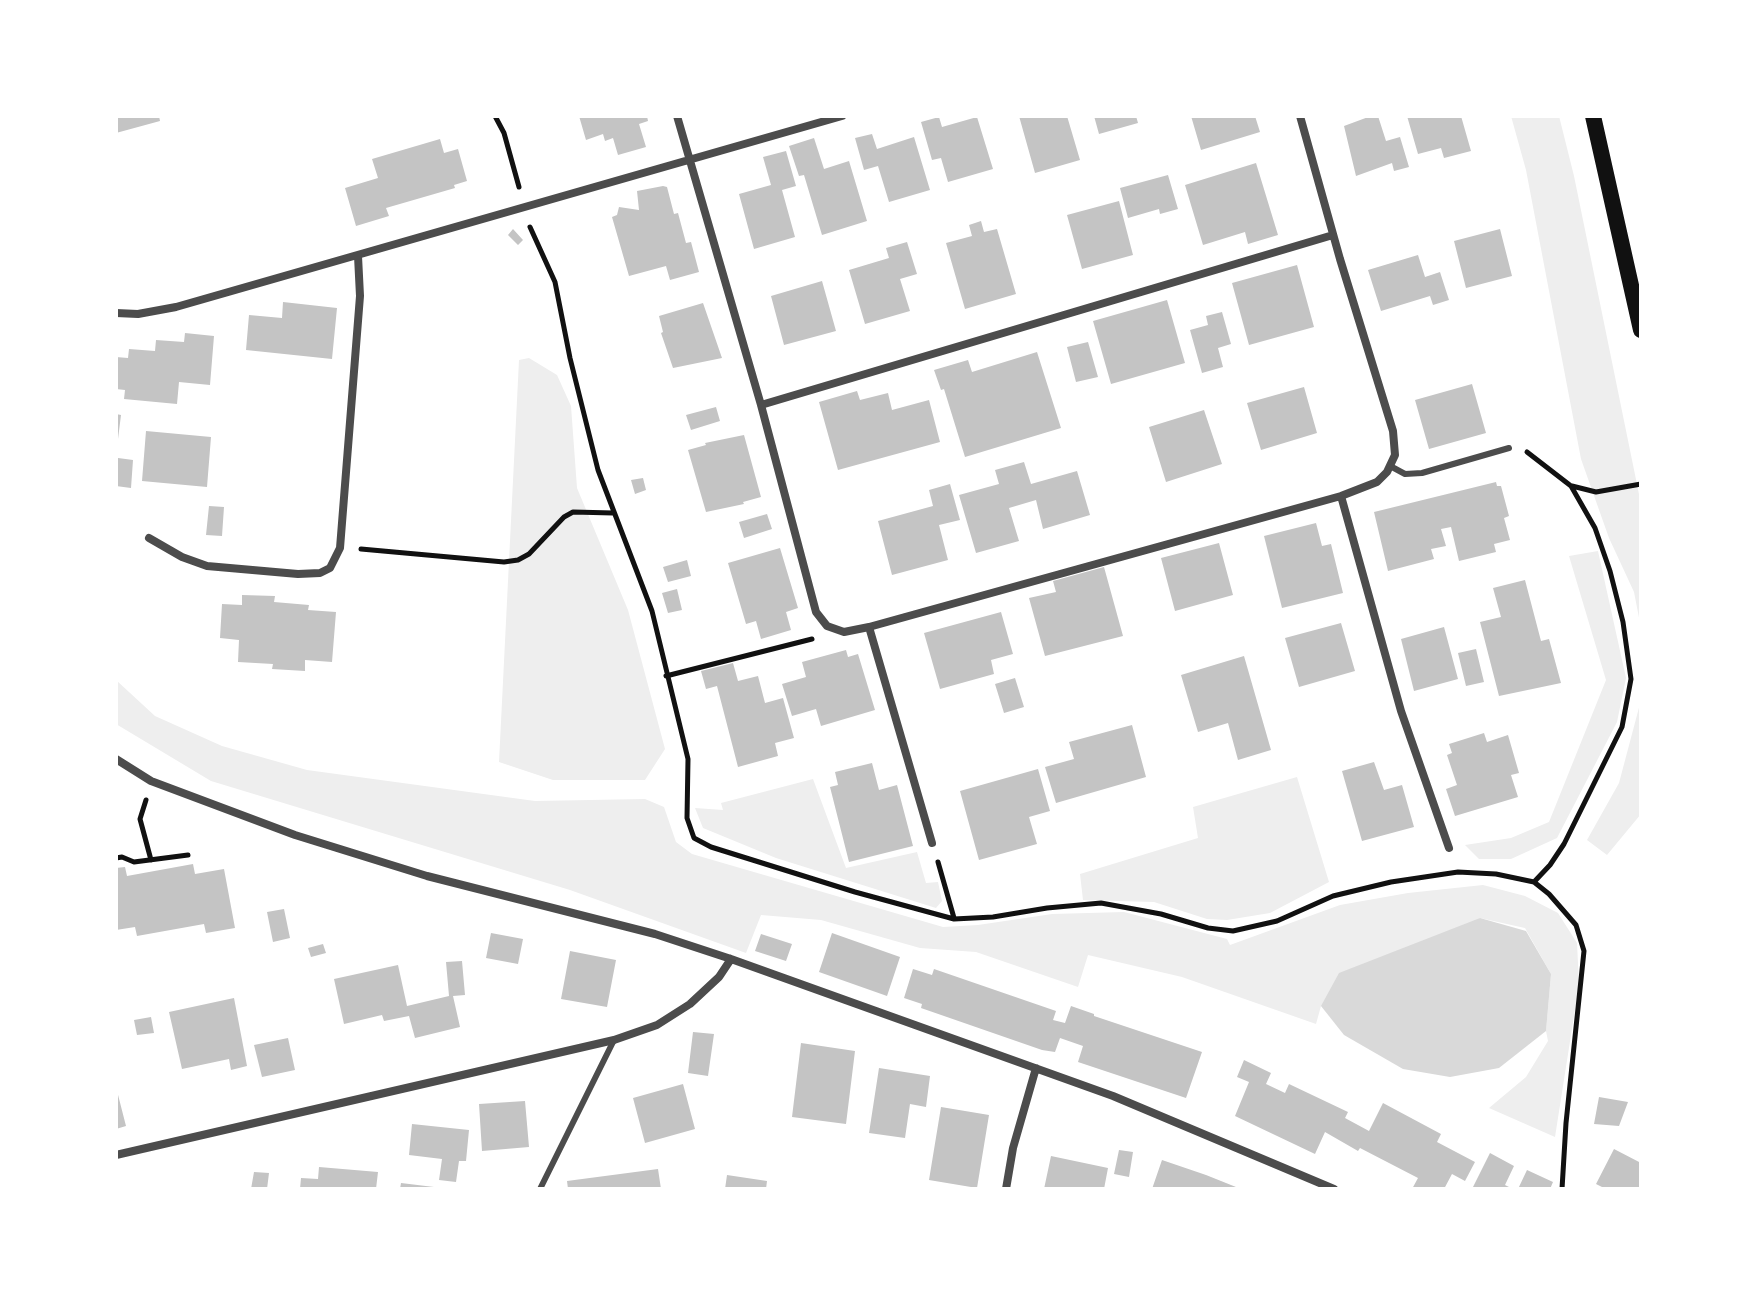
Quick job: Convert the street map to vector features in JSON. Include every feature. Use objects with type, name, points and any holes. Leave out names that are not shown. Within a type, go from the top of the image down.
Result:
[{"type":"main road","points":[[1593,116],[1641,330]]},
{"type":"street","points":[[677,116],[761,405],[816,612],[827,626],[844,632],[1341,496],[1377,482],[1392,467],[1395,455],[1393,431],[1300,116]]},
{"type":"street","points":[[116,313],[138,314],[176,307],[842,116]]},
{"type":"street","points":[[761,405],[1333,235]]},
{"type":"street","points":[[149,538],[182,557],[207,566],[298,574],[320,573],[330,568],[340,548],[360,296],[358,256]]},
{"type":"street","points":[[1341,496],[1401,711],[1449,848]]},
{"type":"street","points":[[869,627],[932,843]]},
{"type":"street","points":[[116,759],[151,781],[295,835],[427,876],[655,934],[731,959],[1113,1096],[1334,1189]]},
{"type":"street","points":[[116,1155],[614,1040],[657,1025],[690,1004],[719,977],[731,959]]},
{"type":"street","points":[[1006,1189],[1013,1148],[1036,1068]]},
{"type":"lane","points":[[1392,467],[1405,474],[1422,473],[1509,448]]},
{"type":"lane","points":[[540,1189],[614,1040]]},
{"type":"path","points":[[1509,448],[1519,446],[1571,486],[1595,528],[1623,622],[1631,679],[1622,727],[1564,844],[1534,882],[1576,925],[1584,951],[1562,1189]]},
{"type":"path","points":[[1571,486],[1596,492],[1641,484]]},
{"type":"path","points":[[340,548],[504,562],[529,554],[564,517],[573,512],[613,513]]},
{"type":"path","points":[[666,676],[810,640],[827,626]]},
{"type":"path","points":[[140,819],[151,860]]},
{"type":"path","points":[[932,843],[954,919]]},
{"type":"path","points":[[116,858],[134,862],[188,855]]},
{"type":"shaded area","points":[[1511,116],[1559,116],[1641,504],[1641,628],[1634,592],[1609,538],[1581,459],[1526,170]]},
{"type":"shaded area","points":[[529,358],[557,375],[571,406],[577,488],[628,610],[665,749],[645,780],[553,780],[499,762],[519,360]]},
{"type":"shaded area","points":[[1598,551],[1626,678],[1617,722],[1557,838],[1511,859],[1479,859],[1465,845],[1511,838],[1549,822],[1606,680],[1569,556]]},
{"type":"shaded area","points":[[116,680],[155,716],[222,746],[307,770],[535,801],[645,799],[664,807],[676,842],[692,854],[943,927],[1052,914],[1124,912],[1227,939],[1230,945],[1340,905],[1408,893],[1483,885],[1525,896],[1558,913],[1577,943],[1579,984],[1555,1137],[1489,1108],[1526,1077],[1548,1041],[1546,1031],[1551,974],[1525,928],[1480,918],[1321,1006],[1316,1024],[1182,977],[1088,955],[1078,987],[976,952],[920,948],[821,920],[761,915],[746,953],[570,890],[211,781],[116,724]]},
{"type":"shaded area","points":[[1641,700],[1641,814],[1607,855],[1587,840],[1619,783]]},
{"type":"shaded area","points":[[1297,777],[1329,882],[1270,913],[1227,920],[1207,919],[1154,902],[1083,900],[1080,874],[1198,838],[1193,807]]},
{"type":"shaded area","points":[[813,779],[846,868],[917,852],[926,883],[938,882],[942,901],[936,908],[776,858],[703,828],[695,808],[723,810],[721,803]]},
{"type":"shaded area","points":[[1480,918],[1526,931],[1551,974],[1546,1031],[1499,1068],[1450,1077],[1403,1069],[1344,1035],[1321,1006],[1339,973]]},
{"type":"building","points":[[116,116],[159,116],[160,121],[116,133]]},
{"type":"building","points":[[579,116],[647,116],[648,121],[639,124],[646,147],[618,155],[613,138],[605,141],[603,134],[586,140]]},
{"type":"building","points":[[1019,116],[1067,116],[1080,160],[1035,173]]},
{"type":"building","points":[[1094,116],[1136,116],[1138,123],[1099,134]]},
{"type":"building","points":[[1191,116],[1255,116],[1260,132],[1201,150]]},
{"type":"building","points":[[1378,116],[1386,141],[1400,137],[1409,167],[1394,171],[1392,163],[1356,176],[1344,126]]},
{"type":"building","points":[[1407,116],[1461,116],[1471,151],[1444,158],[1441,148],[1418,154]]},
{"type":"building","points":[[939,117],[942,127],[977,117],[993,169],[948,182],[941,158],[932,160],[921,122]]},
{"type":"building","points":[[872,134],[877,149],[914,137],[930,190],[889,202],[878,166],[864,170],[855,138]]},
{"type":"building","points":[[814,138],[824,169],[849,161],[867,221],[822,235],[804,175],[799,176],[789,146]]},
{"type":"building","points":[[440,139],[444,153],[458,149],[467,181],[454,185],[455,188],[386,208],[389,216],[356,226],[345,188],[378,178],[372,159]]},
{"type":"building","points":[[786,151],[796,186],[782,190],[795,237],[754,249],[739,194],[771,185],[763,157]]},
{"type":"building","points":[[1256,163],[1278,235],[1248,244],[1245,232],[1203,245],[1185,185]]},
{"type":"building","points":[[1168,175],[1178,209],[1160,214],[1159,209],[1128,218],[1120,188]]},
{"type":"building","points":[[667,187],[674,214],[678,213],[686,243],[691,242],[699,272],[670,280],[666,266],[629,276],[612,217],[617,215],[619,207],[639,210],[637,191]]},
{"type":"building","points":[[1119,201],[1133,255],[1082,269],[1067,215]]},
{"type":"building","points":[[981,221],[984,232],[997,229],[1016,294],[965,309],[946,243],[972,236],[969,225]]},
{"type":"building","points":[[513,229],[523,240],[518,245],[508,235]]},
{"type":"building","points":[[1500,229],[1512,276],[1466,288],[1454,241]]},
{"type":"building","points":[[907,242],[917,274],[900,279],[910,311],[865,324],[849,270],[889,258],[886,248]]},
{"type":"building","points":[[1418,255],[1425,277],[1440,272],[1449,300],[1433,305],[1430,296],[1381,311],[1368,270]]},
{"type":"building","points":[[1297,265],[1314,327],[1249,345],[1232,283]]},
{"type":"building","points":[[822,281],[836,331],[784,345],[771,296]]},
{"type":"building","points":[[1167,300],[1185,363],[1111,384],[1093,321]]},
{"type":"building","points":[[283,302],[337,308],[332,359],[246,350],[249,315],[282,318]]},
{"type":"building","points":[[703,303],[722,358],[673,368],[661,333],[659,316]]},
{"type":"building","points":[[1222,312],[1231,344],[1218,348],[1223,367],[1202,373],[1190,330],[1208,325],[1206,316]]},
{"type":"building","points":[[185,333],[214,336],[210,385],[179,382],[177,404],[124,399],[125,390],[116,389],[116,357],[128,358],[129,349],[155,351],[156,340],[184,342]]},
{"type":"building","points":[[1088,342],[1098,377],[1076,382],[1067,347]]},
{"type":"building","points":[[1037,352],[1061,428],[965,457],[944,389],[941,390],[934,370],[968,360],[972,372]]},
{"type":"building","points":[[1472,384],[1486,433],[1429,449],[1415,400]]},
{"type":"building","points":[[1304,387],[1317,433],[1261,450],[1247,403]]},
{"type":"building","points":[[857,391],[860,400],[888,393],[892,410],[929,400],[940,442],[838,470],[819,402]]},
{"type":"building","points":[[716,407],[720,421],[691,430],[686,415]]},
{"type":"building","points":[[1204,410],[1222,464],[1166,482],[1149,427]]},
{"type":"building","points":[[116,414],[121,415],[118,439],[116,439]]},
{"type":"building","points":[[146,431],[211,437],[207,487],[142,481]]},
{"type":"building","points":[[744,435],[761,497],[706,512],[688,450]]},
{"type":"building","points":[[118,458],[133,460],[131,488],[116,486]]},
{"type":"building","points":[[1024,462],[1031,484],[1077,471],[1090,515],[1043,529],[1036,500],[1009,508],[1019,541],[976,553],[959,495],[999,484],[995,470]]},
{"type":"building","points":[[643,478],[646,490],[635,494],[631,480]]},
{"type":"building","points":[[1496,482],[1497,486],[1501,486],[1509,516],[1504,518],[1510,540],[1494,544],[1496,552],[1459,561],[1451,527],[1441,529],[1446,546],[1431,549],[1434,559],[1388,571],[1374,512]]},
{"type":"building","points":[[950,484],[960,520],[939,525],[948,560],[892,575],[878,521],[933,506],[929,490]]},
{"type":"building","points":[[209,506],[224,507],[222,536],[206,535]]},
{"type":"building","points":[[767,514],[772,529],[744,538],[739,522]]},
{"type":"building","points":[[1316,523],[1322,546],[1331,544],[1343,593],[1282,608],[1264,536]]},
{"type":"building","points":[[1219,543],[1233,595],[1175,611],[1161,558]]},
{"type":"building","points":[[780,548],[798,608],[786,612],[791,630],[761,639],[756,621],[746,624],[728,563]]},
{"type":"building","points":[[687,560],[691,576],[668,582],[663,567]]},
{"type":"building","points":[[1104,567],[1123,636],[1045,656],[1029,598],[1056,592],[1053,581]]},
{"type":"building","points":[[1525,580],[1541,641],[1549,639],[1561,683],[1499,696],[1480,622],[1501,617],[1493,588]]},
{"type":"building","points":[[677,589],[682,610],[668,613],[662,593]]},
{"type":"building","points":[[242,595],[275,596],[274,602],[309,605],[308,610],[336,612],[332,662],[305,660],[305,671],[272,669],[273,664],[238,662],[239,640],[220,638],[222,604],[242,605]]},
{"type":"building","points":[[1001,612],[1013,654],[991,660],[994,674],[940,689],[924,633]]},
{"type":"building","points":[[1341,623],[1355,671],[1299,687],[1285,638]]},
{"type":"building","points":[[1444,627],[1458,679],[1414,691],[1401,639]]},
{"type":"building","points":[[1476,649],[1484,682],[1466,686],[1458,653]]},
{"type":"building","points":[[846,650],[848,657],[858,654],[875,710],[821,726],[816,709],[792,716],[782,684],[806,677],[802,662]]},
{"type":"building","points":[[1244,656],[1271,750],[1238,760],[1228,723],[1198,732],[1181,675]]},
{"type":"building","points":[[733,663],[738,681],[758,676],[765,703],[783,698],[794,738],[775,743],[778,756],[738,767],[717,686],[706,689],[701,671]]},
{"type":"building","points":[[1015,678],[1024,707],[1004,713],[995,684]]},
{"type":"building","points":[[1132,725],[1146,777],[1056,803],[1045,767],[1074,759],[1069,742]]},
{"type":"building","points":[[1484,733],[1487,742],[1508,735],[1519,773],[1511,775],[1518,797],[1455,816],[1446,789],[1457,785],[1447,755],[1452,753],[1449,744]]},
{"type":"building","points":[[1374,762],[1384,790],[1402,785],[1414,827],[1362,841],[1342,771]]},
{"type":"building","points":[[872,763],[879,790],[897,785],[913,846],[849,862],[830,787],[838,785],[835,772]]},
{"type":"building","points":[[1038,769],[1050,811],[1029,817],[1037,844],[979,860],[960,791]]},
{"type":"building","points":[[193,864],[195,874],[224,869],[235,928],[206,933],[204,924],[137,936],[135,927],[116,930],[116,868],[125,867],[127,876]]},
{"type":"building","points":[[284,909],[290,938],[273,942],[267,912]]},
{"type":"building","points":[[491,933],[523,939],[518,964],[486,958]]},
{"type":"building","points":[[832,933],[900,957],[887,996],[819,972]]},
{"type":"building","points":[[761,934],[792,944],[786,961],[755,951]]},
{"type":"building","points":[[323,944],[326,953],[311,957],[308,948]]},
{"type":"building","points":[[570,951],[616,960],[607,1007],[561,999]]},
{"type":"building","points":[[462,961],[465,995],[453,996],[460,1027],[415,1038],[409,1016],[384,1021],[382,1015],[344,1024],[334,979],[398,965],[407,1006],[449,996],[446,962]]},
{"type":"building","points":[[913,969],[932,975],[934,969],[1056,1011],[1053,1020],[1065,1023],[1071,1006],[1202,1052],[1186,1098],[1078,1062],[1083,1046],[1060,1038],[1055,1052],[1042,1050],[921,1008],[922,1004],[904,998]]},
{"type":"building","points":[[234,998],[247,1066],[231,1070],[229,1059],[182,1069],[169,1012]]},
{"type":"building","points":[[151,1017],[154,1033],[137,1035],[134,1020]]},
{"type":"building","points":[[693,1032],[714,1034],[708,1076],[688,1073]]},
{"type":"building","points":[[288,1038],[295,1070],[262,1077],[254,1045]]},
{"type":"building","points":[[801,1043],[855,1051],[846,1124],[792,1117]]},
{"type":"building","points":[[1244,1060],[1271,1073],[1266,1084],[1285,1093],[1289,1084],[1348,1112],[1345,1118],[1369,1131],[1383,1103],[1441,1134],[1437,1142],[1475,1162],[1465,1181],[1452,1174],[1444,1189],[1412,1189],[1418,1178],[1325,1132],[1315,1154],[1235,1116],[1249,1082],[1237,1077]]},
{"type":"building","points":[[879,1068],[930,1076],[926,1107],[910,1104],[905,1138],[869,1133]]},
{"type":"building","points":[[683,1084],[695,1129],[645,1143],[633,1098]]},
{"type":"building","points":[[116,1087],[126,1126],[116,1129]]},
{"type":"building","points":[[1599,1097],[1628,1102],[1619,1126],[1594,1124]]},
{"type":"building","points":[[525,1101],[529,1147],[482,1151],[479,1104]]},
{"type":"building","points":[[941,1107],[989,1115],[977,1188],[929,1180]]},
{"type":"building","points":[[412,1124],[469,1130],[466,1161],[459,1161],[456,1182],[439,1180],[442,1159],[409,1155]]},
{"type":"building","points":[[1614,1149],[1641,1163],[1641,1189],[1606,1189],[1596,1184]]},
{"type":"building","points":[[1119,1150],[1133,1152],[1129,1177],[1114,1174]]},
{"type":"building","points":[[1490,1153],[1514,1166],[1505,1185],[1513,1189],[1472,1189]]},
{"type":"building","points":[[1051,1156],[1108,1168],[1104,1189],[1044,1189]]},
{"type":"building","points":[[1162,1160],[1206,1175],[1241,1189],[1152,1189]]},
{"type":"building","points":[[319,1167],[378,1172],[376,1189],[300,1189],[301,1178],[318,1179]]},
{"type":"building","points":[[658,1169],[661,1189],[568,1189],[567,1181]]},
{"type":"building","points":[[1527,1170],[1553,1182],[1550,1189],[1518,1189]]},
{"type":"building","points":[[254,1172],[269,1173],[267,1189],[251,1189]]},
{"type":"building","points":[[727,1175],[767,1181],[766,1189],[725,1189]]},
{"type":"building","points":[[401,1183],[434,1187],[434,1189],[400,1189]]}]
